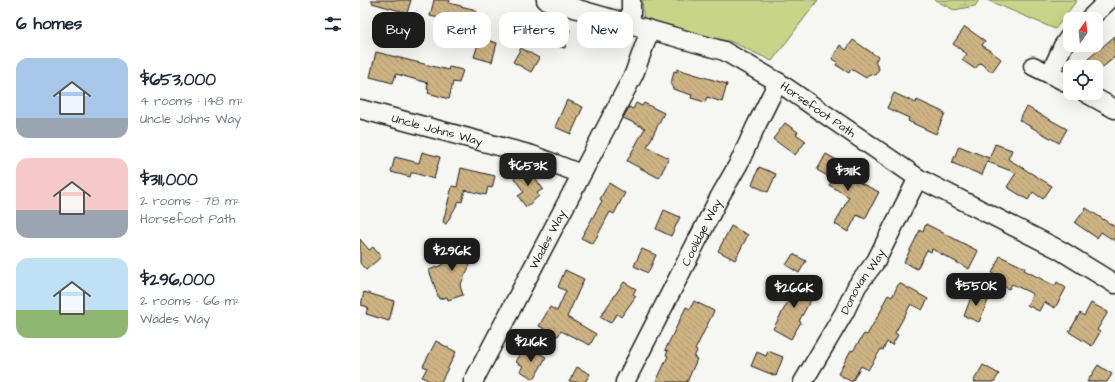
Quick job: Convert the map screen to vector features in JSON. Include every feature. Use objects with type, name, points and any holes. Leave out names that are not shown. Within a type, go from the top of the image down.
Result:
[{"type":"street","name":"Horsefoot Path","points":[[546,0],[588,12]]},
{"type":"street","points":[[631,0],[631,12]]},
{"type":"street","points":[[1096,12],[1109,0]]},
{"type":"street","name":"Horsefoot Path","points":[[633,25],[724,51],[778,82],[918,178],[1060,250],[1115,284]]},
{"type":"street","name":"Wades Way","points":[[474,382],[634,74],[650,30]]},
{"type":"street","points":[[1050,74],[1063,46]]},
{"type":"street","points":[[1033,66],[1063,80]]},
{"type":"street","name":"Coolidge Way","points":[[625,382],[719,198],[739,163],[778,82]]},
{"type":"street","points":[[1099,100],[1115,109]]},
{"type":"street","name":"Uncle Johns Way","points":[[360,109],[532,155],[582,174]]},
{"type":"street","name":"Donovan Way","points":[[803,382],[841,320],[857,286],[876,261],[918,178]]},
{"type":"green space","points":[[642,0],[818,0],[772,61],[732,42],[644,22]]},
{"type":"green space","points":[[935,0],[979,0],[975,6],[954,10]]},
{"type":"green space","points":[[987,0],[1077,0],[1068,12],[1063,12],[1063,18],[1055,29]]},
{"type":"building","points":[[372,0],[411,0],[407,12],[372,3]]},
{"type":"building","points":[[434,0],[450,0],[449,3],[476,10],[476,12],[433,12],[433,17],[430,16]]},
{"type":"building","points":[[965,27],[985,41],[982,45],[1001,59],[992,72],[980,63],[975,69],[962,60],[967,54],[953,44]]},
{"type":"building","points":[[1115,36],[1115,57],[1103,67],[1103,60],[1088,59],[1096,52],[1103,52],[1103,46]]},
{"type":"building","points":[[853,40],[878,57],[875,62],[879,69],[875,75],[869,74],[866,78],[851,69],[849,73],[836,65],[838,62],[832,59],[840,45],[846,50]]},
{"type":"building","points":[[491,41],[497,43],[492,62],[474,57],[477,48],[491,48]]},
{"type":"building","points":[[521,48],[539,58],[531,72],[513,62]]},
{"type":"building","points":[[376,52],[448,70],[449,67],[463,70],[459,83],[453,82],[449,99],[428,93],[428,83],[396,74],[393,83],[370,77]]},
{"type":"building","points":[[677,69],[727,84],[722,102],[707,97],[705,102],[691,98],[692,95],[673,89],[671,84],[674,71],[677,72]]},
{"type":"building","points":[[894,93],[916,103],[917,100],[945,113],[936,134],[908,121],[909,118],[887,108]]},
{"type":"building","points":[[567,100],[583,107],[571,134],[555,127]]},
{"type":"building","points":[[636,103],[642,106],[644,103],[664,113],[647,147],[669,158],[659,178],[627,161],[645,128],[623,118],[629,107],[633,109]]},
{"type":"building","points":[[1027,107],[1067,129],[1059,143],[1019,120]]},
{"type":"building","points":[[785,123],[798,132],[796,134],[806,141],[795,155],[773,139]]},
{"type":"building","points":[[995,144],[1012,150],[1008,159],[1052,186],[1043,199],[1033,192],[1028,200],[1007,187],[1016,173],[988,162]]},
{"type":"building","points":[[959,146],[989,158],[982,175],[952,163]]},
{"type":"building","points":[[422,152],[440,157],[434,179],[414,173],[411,173],[410,177],[391,172],[395,157],[419,163]]},
{"type":"building","points":[[826,154],[851,168],[846,176],[879,192],[865,219],[857,215],[848,232],[835,224],[849,197],[829,185],[833,179],[817,170]]},
{"type":"building","points":[[759,167],[776,174],[768,192],[752,185]]},
{"type":"building","points":[[461,168],[495,176],[492,188],[488,187],[486,195],[465,190],[462,202],[459,201],[446,224],[443,222],[452,186],[457,187]]},
{"type":"building","points":[[528,168],[543,189],[537,193],[539,196],[526,207],[518,196],[524,192],[514,178]]},
{"type":"building","points":[[609,183],[625,193],[614,214],[610,212],[593,244],[581,238],[602,201],[600,199]]},
{"type":"building","points":[[1086,208],[1115,227],[1115,241],[1101,232],[1097,238],[1075,223]]},
{"type":"building","points":[[664,210],[680,217],[671,236],[656,229]]},
{"type":"building","points":[[926,224],[978,251],[969,269],[932,249],[931,252],[927,250],[917,269],[904,262],[920,230],[923,231]]},
{"type":"building","points":[[731,226],[748,235],[735,260],[718,251]]},
{"type":"building","points":[[360,239],[369,250],[373,247],[381,257],[366,270],[360,263]]},
{"type":"building","points":[[454,241],[476,252],[460,286],[463,295],[448,300],[447,297],[439,299],[429,270],[442,265]]},
{"type":"building","points":[[642,249],[656,255],[648,273],[634,266]]},
{"type":"building","points":[[793,254],[806,261],[799,273],[786,265]]},
{"type":"building","points":[[1000,256],[1025,268],[1024,270],[1055,286],[1057,282],[1066,288],[1055,308],[1044,302],[1039,311],[1027,305],[1033,294],[1012,284],[1009,289],[992,281],[995,275],[992,273]]},
{"type":"building","points":[[565,270],[584,279],[567,317],[596,334],[590,345],[561,331],[558,336],[539,326],[550,307],[557,311],[566,291],[558,287]]},
{"type":"building","points":[[795,279],[816,291],[799,321],[801,322],[791,339],[773,329],[790,298],[785,295]]},
{"type":"building","points":[[624,282],[636,289],[633,294],[636,296],[621,317],[617,314],[610,323],[600,317]]},
{"type":"building","points":[[899,283],[928,299],[922,310],[911,304],[895,333],[898,335],[892,345],[887,342],[868,370],[861,366],[852,382],[838,374],[851,350],[853,351],[864,334],[867,335],[888,295],[892,297]]},
{"type":"building","points":[[364,292],[394,301],[389,321],[366,314],[368,307],[361,305]]},
{"type":"building","points":[[973,292],[989,298],[979,322],[964,316]]},
{"type":"building","points":[[694,301],[714,311],[695,350],[697,351],[694,357],[697,359],[687,382],[656,382],[668,356],[666,355],[668,351],[665,350],[686,307],[690,309]]},
{"type":"building","points":[[1091,303],[1108,312],[1097,330],[1100,332],[1092,346],[1069,332],[1080,313],[1084,316]]},
{"type":"building","points":[[436,341],[456,352],[441,382],[431,382],[422,377],[427,368],[423,366]]},
{"type":"building","points":[[532,349],[546,357],[534,379],[520,371],[523,366],[516,362],[522,351],[529,354]]},
{"type":"building","points":[[768,351],[783,357],[776,376],[751,366],[757,352],[766,356]]},
{"type":"building","points":[[983,365],[999,374],[994,382],[973,382]]},
{"type":"building","points":[[1098,365],[1112,374],[1107,382],[1087,382]]},
{"type":"building","points":[[577,367],[590,374],[585,382],[569,382]]}]
